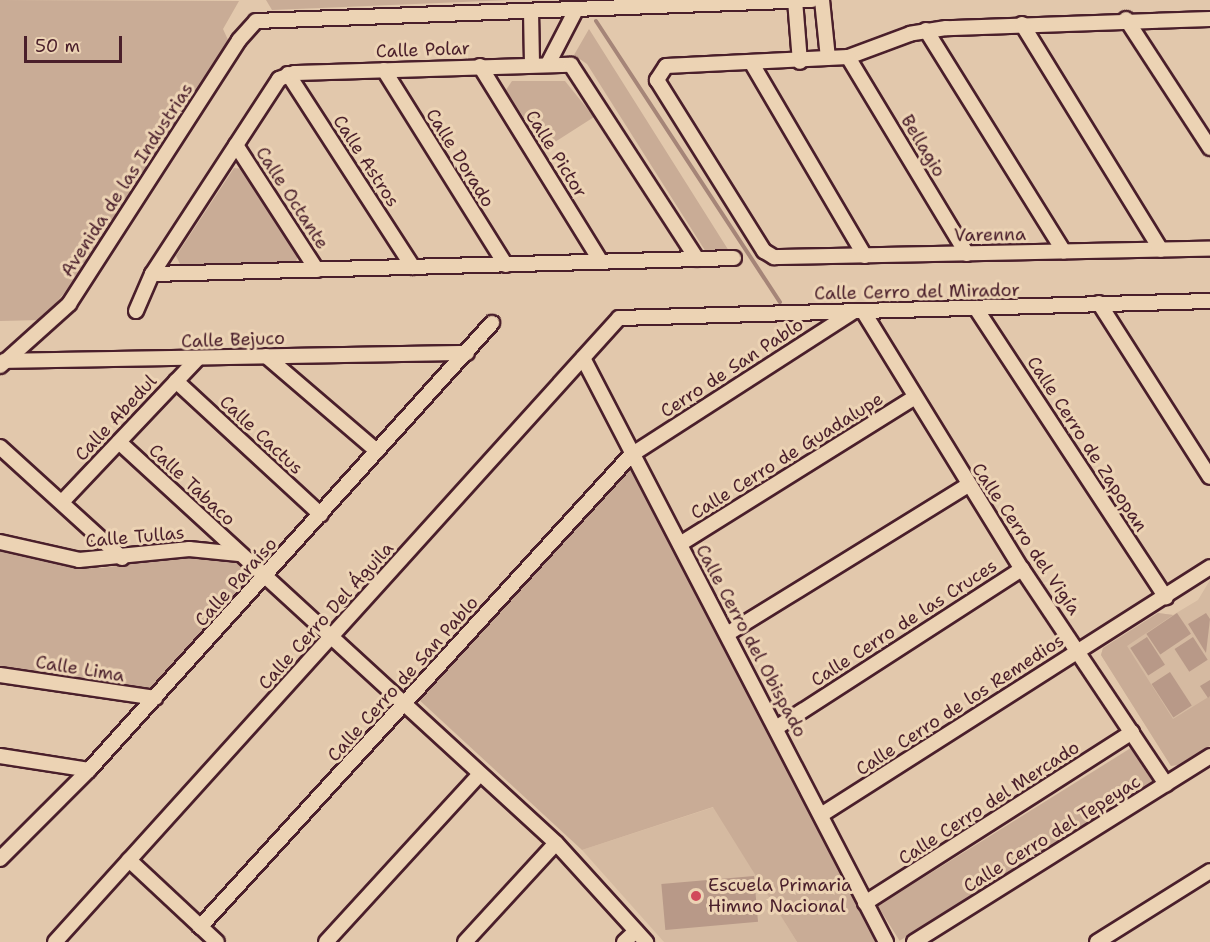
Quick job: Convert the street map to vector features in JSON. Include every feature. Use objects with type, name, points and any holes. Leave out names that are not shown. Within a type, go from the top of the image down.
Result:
[{"type":"street","name":"Avenida de las Industrias","points":[[2,363],[69,304],[239,40],[256,21],[532,7],[576,10],[648,4],[812,0]]},
{"type":"street","points":[[822,0],[828,58]]},
{"type":"street","points":[[795,2],[800,62]]},
{"type":"street","points":[[531,64],[532,7]]},
{"type":"street","points":[[548,64],[576,10]]},
{"type":"street","points":[[751,62],[800,62],[848,57],[926,30],[1022,24],[1210,19]]},
{"type":"street","points":[[1126,20],[1210,148]]},
{"type":"street","points":[[1022,24],[1161,250]]},
{"type":"street","points":[[926,30],[1064,252]]},
{"type":"street","name":"Bellagio","points":[[848,57],[967,254]]},
{"type":"street","points":[[751,62],[865,256]]},
{"type":"street","name":"Varenna","points":[[751,62],[666,66],[657,80],[770,256],[1210,249]]},
{"type":"street","name":"Calle Polar","points":[[288,74],[531,64],[571,65],[581,74],[696,259]]},
{"type":"street","name":"Calle Pictor","points":[[480,66],[601,262]]},
{"type":"street","name":"Calle Dorado","points":[[384,70],[506,265]]},
{"type":"street","points":[[135,311],[152,274],[236,145],[288,74]]},
{"type":"street","name":"Calle Astros","points":[[288,74],[413,267]]},
{"type":"street","name":"Calle Octante","points":[[236,145],[317,270]]},
{"type":"street","points":[[152,274],[734,258]]},
{"type":"street","name":"Calle Cerro del Mirador","points":[[624,315],[977,310],[1099,303],[1210,302]]},
{"type":"street","points":[[1099,303],[1210,477]]},
{"type":"street","name":"Calle Cerro de Zapopan","points":[[977,310],[1166,598]]},
{"type":"street","name":"Calle Cerro del Vigía","points":[[858,312],[1022,569],[1079,650],[1166,784]]},
{"type":"street","name":"Cerro de San Pablo","points":[[632,454],[858,312]]},
{"type":"street","name":"Calle Cerro Del Águila","points":[[60,940],[129,860],[624,315]]},
{"type":"street","name":"Calle Paraíso","points":[[0,858],[5,846],[89,770],[321,516],[492,323]]},
{"type":"street","name":"Calle Bejuco","points":[[2,363],[467,353]]},
{"type":"street","points":[[266,356],[377,451]]},
{"type":"street","name":"Calle Cerro del Obispado","points":[[583,358],[886,942]]},
{"type":"street","name":"Calle Abedul","points":[[62,502],[197,359]]},
{"type":"street","name":"Calle Cactus","points":[[176,381],[321,516]]},
{"type":"street","name":"Calle Cerro de Guadalupe","points":[[680,544],[912,399]]},
{"type":"street","name":"Calle Tabaco","points":[[119,442],[332,636],[402,706],[556,843],[646,942]]},
{"type":"street","points":[[0,447],[122,558]]},
{"type":"street","name":"Calle Cerro de San Pablo","points":[[200,927],[632,454]]},
{"type":"street","points":[[727,634],[968,485]]},
{"type":"street","name":"Calle Tullas","points":[[0,542],[53,557],[122,558],[189,549],[240,554]]},
{"type":"street","name":"Calle Cerro de los Remedios","points":[[821,815],[1079,650],[1166,598],[1210,567]]},
{"type":"street","name":"Calle Cerro de las Cruces","points":[[776,728],[1022,569]]},
{"type":"street","name":"Calle Lima","points":[[0,675],[155,698]]},
{"type":"street","name":"Calle Cerro del Mercado","points":[[865,903],[1132,732]]},
{"type":"street","points":[[0,756],[89,770]]},
{"type":"street","name":"Calle Cerro del Tepeyac","points":[[914,942],[1210,756]]},
{"type":"street","points":[[326,942],[479,775]]},
{"type":"street","points":[[465,942],[556,843]]},
{"type":"street","points":[[129,860],[218,942]]},
{"type":"street","points":[[1097,942],[1210,871]]},
{"type":"street","points":[[624,942],[636,931]]},
{"type":"shaded area","points":[[0,0],[239,1],[223,29],[229,42],[65,292],[42,320],[0,321]]},
{"type":"shaded area","points":[[266,0],[510,0],[272,10]]},
{"type":"shaded area","points":[[589,29],[729,251],[706,252],[587,64],[574,55]]},
{"type":"shaded area","points":[[512,81],[565,81],[594,117],[544,149],[506,90]]},
{"type":"shaded area","points":[[234,168],[244,169],[299,255],[295,263],[182,268],[176,256]]},
{"type":"shaded area","points":[[634,460],[882,942],[797,942],[713,807],[582,850],[416,697]]},
{"type":"shaded area","points":[[0,548],[49,562],[103,568],[190,555],[239,563],[251,576],[160,683],[144,690],[0,667]]},
{"type":"shaded area","points":[[1210,580],[1210,746],[1171,766],[1101,655],[1103,648],[1158,613],[1173,615],[1198,600]]},
{"type":"shaded area","points":[[1158,613],[1173,615],[1127,646],[1173,719],[1210,696],[1210,746],[1178,765],[1171,766],[1101,655],[1103,648]]},
{"type":"shaded area","points":[[1134,746],[1156,781],[900,941],[878,906]]},
{"type":"shaded area","name":"Escuela Primaria Himno Nacional","points":[[714,807],[797,942],[664,942],[582,850]]},
{"type":"building","points":[[1177,613],[1191,634],[1160,654],[1146,634]]},
{"type":"building","points":[[1206,613],[1210,619],[1206,653],[1188,624]]},
{"type":"building","points":[[1147,637],[1165,665],[1148,676],[1130,648]]},
{"type":"building","points":[[1193,637],[1208,660],[1189,672],[1175,649]]},
{"type":"building","points":[[1170,672],[1192,706],[1173,718],[1152,684]]},
{"type":"building","points":[[1210,680],[1210,696],[1208,698],[1200,686]]},
{"type":"building","points":[[754,876],[758,922],[665,930],[661,884]]},
{"type":"waterway","points":[[596,21],[780,302]]},
{"type":"place","name":"Escuela Primaria Himno Nacional","points":[[696,896]]}]
